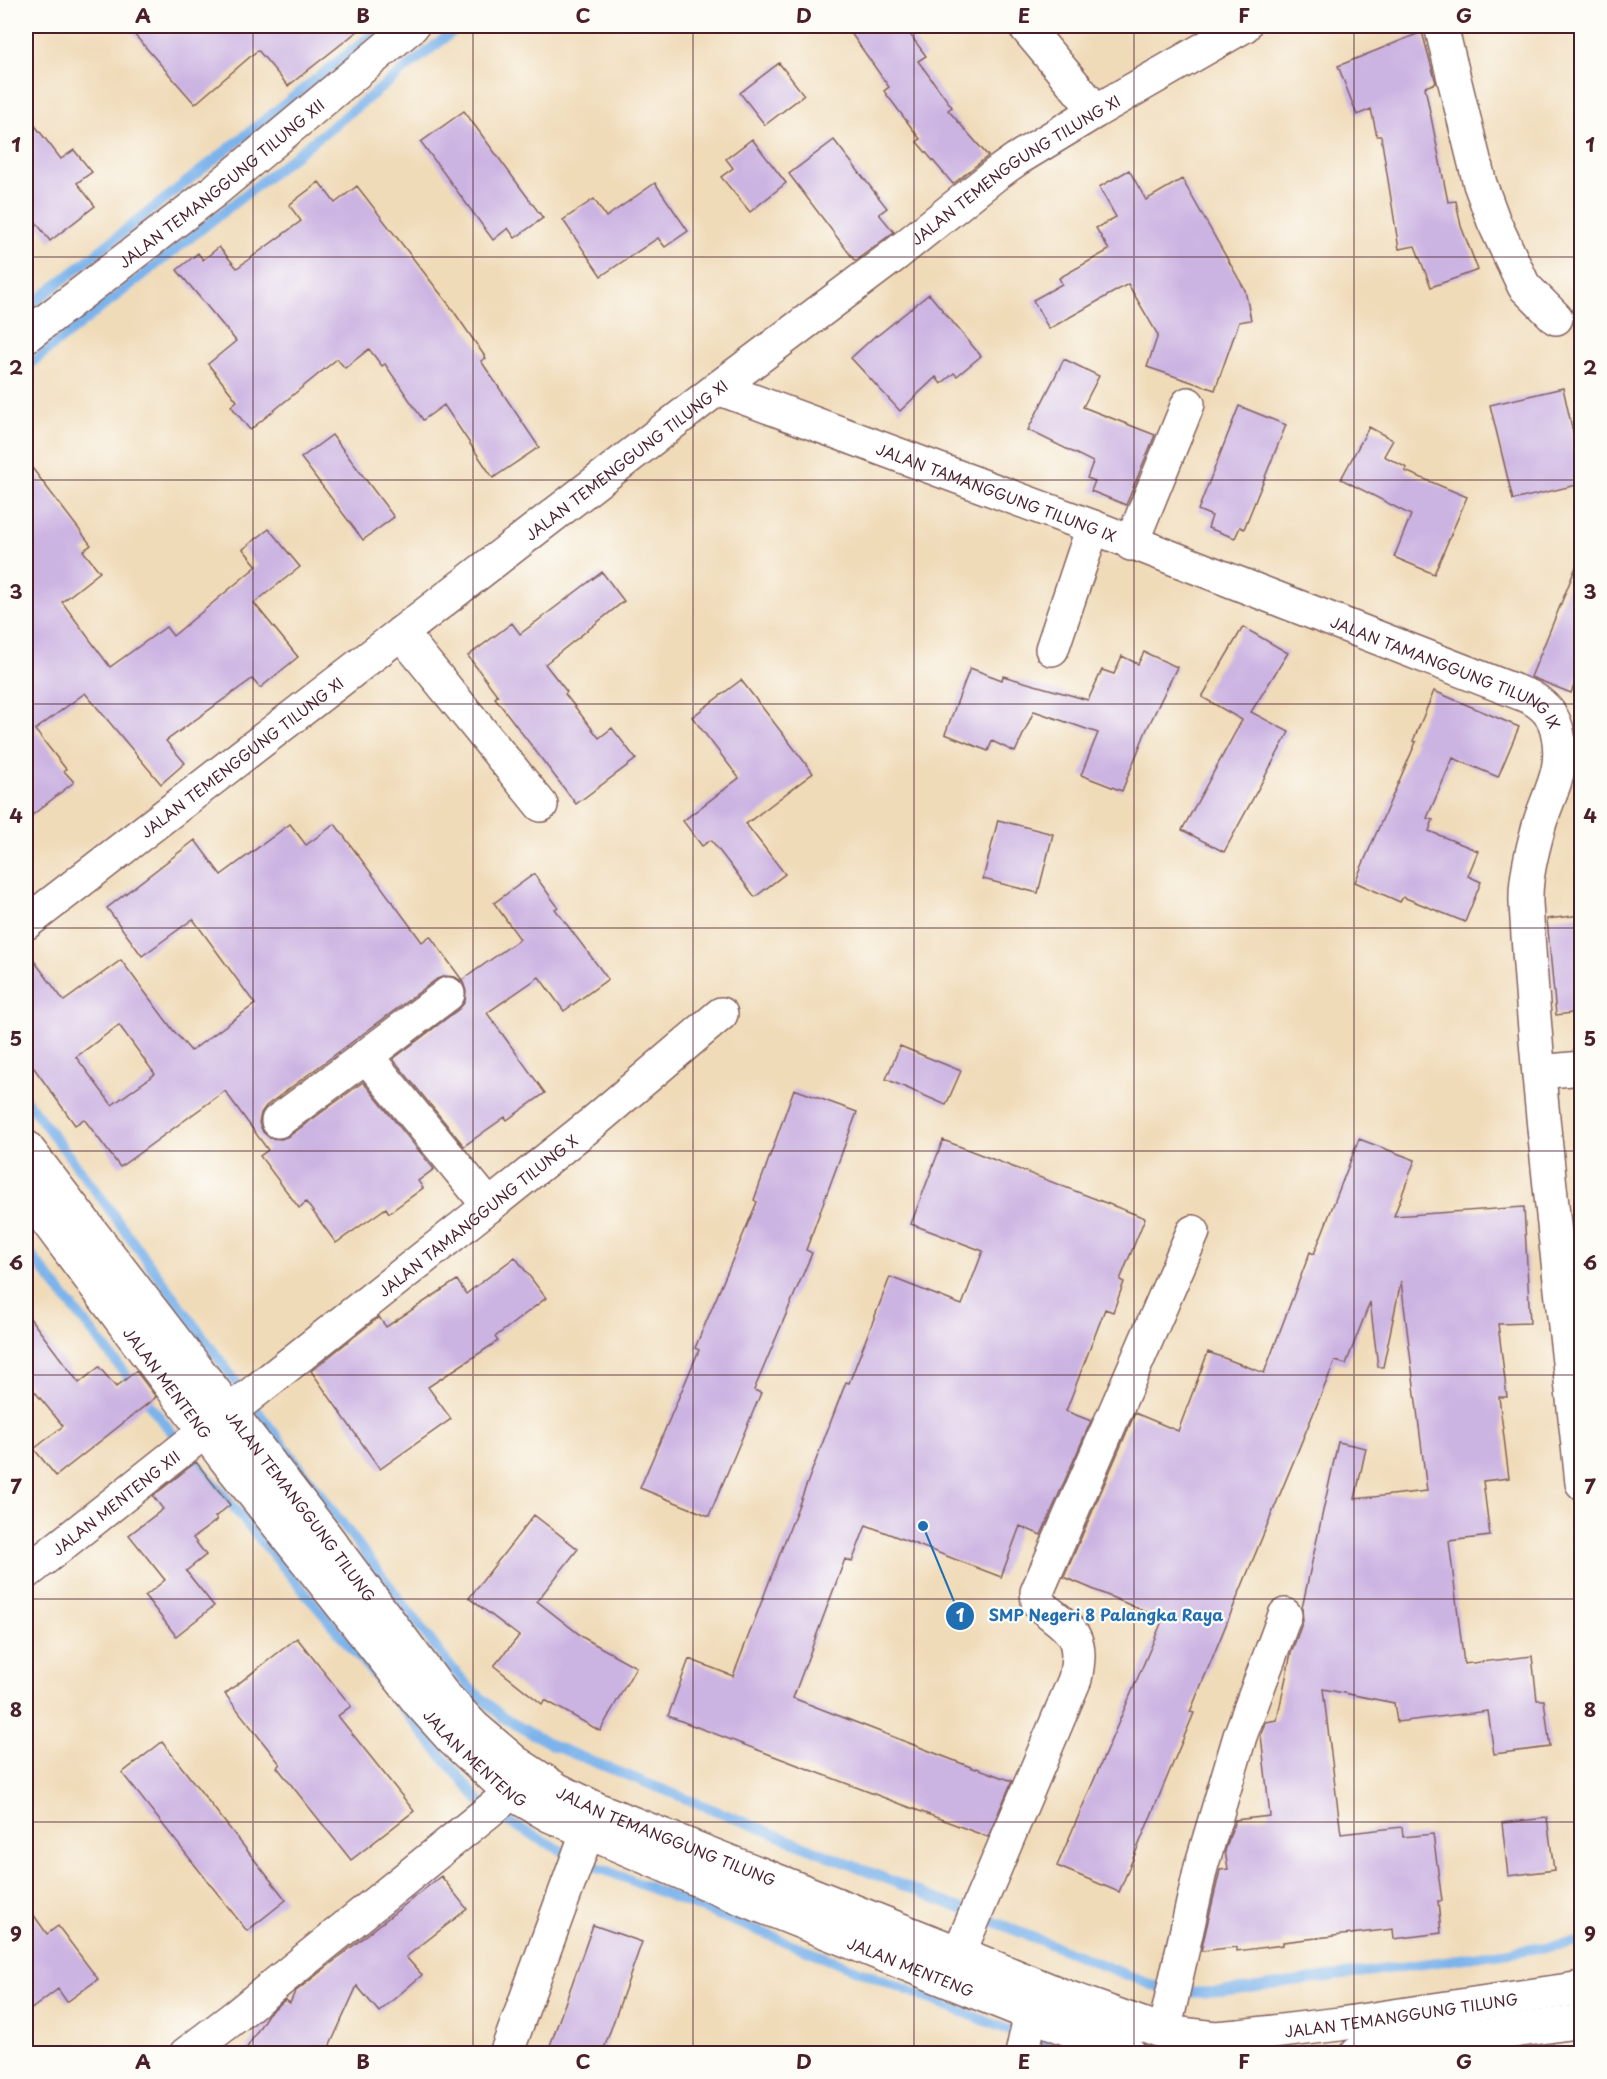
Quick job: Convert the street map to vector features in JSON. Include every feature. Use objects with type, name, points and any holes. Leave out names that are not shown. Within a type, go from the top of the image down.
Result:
[{"type":"street","name":"JALAN TEMANGGUNG TILUNG XII","points":[[26,336],[213,192],[412,26]]},
{"type":"street","points":[[1025,26],[1096,111]]},
{"type":"street","name":"JALAN TEMENGGUNG TILUNG XI","points":[[26,923],[718,387],[896,254],[996,174],[1096,111],[1244,26]]},
{"type":"street","points":[[1441,26],[1480,184],[1494,222],[1524,286],[1556,318]]},
{"type":"street","name":"JALAN TAMANGGUNG TILUNG IX","points":[[718,387],[1093,528],[1530,697],[1548,709],[1556,725],[1561,759],[1557,778],[1532,852],[1526,901],[1539,1072],[1581,1483]]},
{"type":"street","points":[[1131,544],[1188,404]]},
{"type":"street","points":[[1052,649],[1093,528]]},
{"type":"street","points":[[401,633],[541,805]]},
{"type":"street","points":[[278,1121],[448,994]]},
{"type":"street","name":"JALAN TAMANGGUNG TILUNG X","points":[[216,1421],[595,1121],[721,1014]]},
{"type":"street","points":[[366,1056],[489,1206]]},
{"type":"street","points":[[1539,1072],[1581,1068]]},
{"type":"street","name":"JALAN TEMANGGUNG TILUNG","points":[[26,1147],[216,1421],[327,1539],[442,1693],[474,1727],[515,1762],[558,1790],[591,1807],[1071,1999],[1164,2032],[1215,2038],[1239,2036],[1340,2024],[1581,1988]]},
{"type":"street","name":"JALAN MENTENG","points":[[26,1193],[216,1421],[418,1701],[452,1739],[511,1793],[587,1833],[746,1900],[1130,2054]]},
{"type":"street","points":[[959,1953],[1075,1679],[1077,1640],[1067,1626],[1041,1606],[1037,1592],[1193,1232]]},
{"type":"street","name":"JALAN MENTENG XII","points":[[26,1573],[216,1421]]},
{"type":"street","points":[[1164,2032],[1201,1867],[1240,1736],[1285,1615]]},
{"type":"street","points":[[186,2054],[264,1994],[511,1793]]},
{"type":"street","points":[[506,2054],[587,1833]]},
{"type":"street","points":[[1022,2054],[1031,2013]]},
{"type":"street","points":[[1357,2054],[1581,2020]]},
{"type":"building","points":[[127,26],[364,26],[288,86],[258,50],[195,104]]},
{"type":"building","points":[[846,26],[904,26],[926,56],[918,61],[952,107],[948,110],[988,156],[953,184],[917,142],[920,139],[884,91],[889,87]]},
{"type":"building","points":[[1422,32],[1436,83],[1425,87],[1448,202],[1456,201],[1461,226],[1478,270],[1431,287],[1415,246],[1399,249],[1381,136],[1377,136],[1371,109],[1357,115],[1338,66]]},
{"type":"building","points":[[779,63],[804,95],[765,125],[740,93]]},
{"type":"building","points":[[464,111],[543,218],[515,238],[508,228],[493,240],[421,142]]},
{"type":"building","points":[[26,114],[61,159],[74,150],[92,172],[77,183],[95,206],[50,241],[26,209]]},
{"type":"building","points":[[752,139],[786,183],[750,212],[721,177],[733,168],[726,159]]},
{"type":"building","points":[[834,140],[887,208],[879,214],[894,232],[855,261],[789,174]]},
{"type":"building","points":[[1129,170],[1146,200],[1182,179],[1245,290],[1251,320],[1239,322],[1215,390],[1147,367],[1158,335],[1128,284],[1049,329],[1033,300],[1062,284],[1059,278],[1109,250],[1096,228],[1116,217],[1099,187]]},
{"type":"building","points":[[319,182],[335,203],[357,186],[450,306],[486,358],[481,361],[539,447],[493,478],[444,405],[423,420],[385,364],[382,366],[369,349],[345,368],[337,359],[250,430],[231,406],[237,401],[208,364],[236,341],[177,270],[198,253],[203,260],[219,247],[237,268],[301,221],[289,205]]},
{"type":"building","points":[[655,183],[688,231],[665,247],[658,238],[601,276],[563,220],[594,199],[606,217]]},
{"type":"building","points":[[929,294],[981,356],[957,376],[954,373],[941,384],[936,377],[900,411],[851,358],[876,335]]},
{"type":"building","points":[[1064,359],[1099,376],[1083,407],[1155,435],[1126,505],[1091,491],[1095,481],[1087,478],[1093,462],[1028,430]]},
{"type":"building","points":[[1563,388],[1581,468],[1581,484],[1513,500],[1490,405]]},
{"type":"building","points":[[1239,406],[1286,425],[1244,529],[1240,527],[1235,538],[1208,528],[1212,516],[1198,510]]},
{"type":"building","points":[[1369,427],[1393,440],[1384,456],[1407,468],[1405,471],[1467,497],[1434,574],[1394,557],[1411,515],[1341,479]]},
{"type":"building","points":[[332,435],[394,517],[363,540],[301,458]]},
{"type":"building","points":[[26,460],[91,545],[83,551],[100,572],[62,602],[110,667],[166,627],[173,636],[257,566],[243,549],[269,529],[300,567],[254,603],[298,657],[260,688],[252,679],[166,741],[185,763],[161,784],[85,693],[35,730],[74,782],[26,820]]},
{"type":"building","points":[[1580,557],[1581,668],[1571,693],[1531,677]]},
{"type":"building","points":[[602,572],[624,601],[545,664],[599,738],[612,728],[636,759],[576,804],[495,698],[498,696],[468,656],[512,623],[520,634]]},
{"type":"building","points":[[1243,627],[1288,653],[1251,712],[1289,732],[1224,852],[1182,830],[1242,720],[1202,697]]},
{"type":"building","points":[[1144,652],[1177,667],[1146,731],[1122,791],[1081,775],[1098,733],[1034,711],[1015,752],[992,741],[988,751],[945,734],[970,668],[1002,680],[1003,676],[1088,700],[1102,670],[1114,674],[1122,656],[1138,664]]},
{"type":"building","points":[[741,680],[813,773],[746,824],[785,874],[755,897],[711,840],[702,846],[683,821],[739,778],[692,717]]},
{"type":"building","points":[[1434,691],[1519,727],[1498,777],[1453,758],[1427,818],[1433,820],[1429,831],[1478,851],[1468,876],[1481,882],[1465,922],[1403,897],[1400,902],[1355,882],[1416,742],[1413,741]]},
{"type":"building","points":[[998,820],[1053,834],[1038,893],[983,879]]},
{"type":"building","points":[[290,824],[306,845],[335,824],[422,942],[430,936],[462,980],[520,939],[494,903],[534,874],[558,907],[555,909],[608,979],[564,1011],[539,977],[487,1013],[545,1093],[507,1120],[505,1117],[464,1146],[393,1059],[465,1002],[466,991],[463,982],[455,977],[445,976],[437,979],[266,1106],[261,1113],[259,1123],[263,1132],[270,1138],[281,1139],[289,1136],[363,1082],[434,1169],[418,1181],[423,1188],[389,1213],[386,1208],[336,1243],[306,1202],[299,1208],[260,1156],[268,1150],[225,1091],[120,1167],[84,1119],[75,1125],[26,1057],[26,950],[64,1001],[121,960],[191,1051],[255,1004],[193,919],[142,956],[107,908],[195,840],[221,875]],"holes":[[[119,1025],[155,1074],[112,1105],[76,1057]]]},
{"type":"building","points":[[1581,915],[1581,1012],[1556,1015],[1547,919]]},
{"type":"building","points":[[900,1046],[961,1071],[946,1105],[886,1079]]},
{"type":"building","points":[[794,1089],[857,1112],[806,1250],[812,1253],[754,1390],[761,1393],[709,1516],[640,1488],[699,1350],[695,1348],[757,1202],[754,1200]]},
{"type":"building","points":[[1359,1139],[1415,1160],[1394,1216],[1524,1207],[1530,1323],[1498,1324],[1507,1397],[1499,1397],[1509,1478],[1483,1481],[1490,1536],[1449,1541],[1464,1664],[1532,1656],[1537,1700],[1544,1700],[1550,1747],[1494,1754],[1488,1711],[1397,1722],[1394,1703],[1323,1689],[1341,1834],[1402,1827],[1403,1837],[1433,1834],[1442,1901],[1438,1901],[1441,1933],[1394,1939],[1393,1929],[1283,1942],[1283,1945],[1237,1951],[1237,1947],[1201,1951],[1220,1870],[1228,1869],[1225,1851],[1235,1820],[1270,1816],[1261,1735],[1265,1722],[1277,1720],[1291,1653],[1303,1621],[1302,1608],[1338,1442],[1366,1448],[1355,1499],[1427,1491],[1401,1281],[1383,1367],[1378,1367],[1370,1302],[1346,1364],[1335,1361],[1190,1712],[1194,1713],[1119,1892],[1057,1866],[1163,1619],[1064,1577],[1135,1413],[1178,1431],[1208,1352],[1264,1373],[1310,1252],[1314,1254]]},
{"type":"building","points":[[943,1140],[1145,1218],[1120,1280],[1124,1282],[1113,1312],[1105,1309],[1066,1411],[1091,1421],[1041,1535],[1020,1526],[1001,1577],[866,1525],[852,1562],[845,1559],[793,1698],[1012,1781],[988,1837],[668,1716],[689,1659],[733,1676],[846,1382],[849,1383],[890,1277],[962,1305],[983,1251],[911,1224]]},
{"type":"building","points":[[515,1257],[546,1298],[495,1337],[498,1341],[428,1387],[451,1419],[380,1469],[311,1371],[379,1317],[386,1327],[457,1280],[466,1294]]},
{"type":"building","points":[[26,1313],[79,1383],[99,1367],[116,1387],[136,1371],[156,1397],[56,1476],[34,1449],[63,1426],[26,1381]]},
{"type":"building","points":[[196,1462],[230,1505],[215,1517],[217,1520],[193,1538],[206,1555],[186,1571],[214,1606],[176,1636],[145,1596],[165,1580],[129,1535],[163,1509],[153,1496]]},
{"type":"building","points":[[534,1515],[578,1549],[537,1601],[584,1638],[636,1667],[600,1731],[545,1700],[542,1704],[494,1666],[519,1636],[469,1598]]},
{"type":"building","points":[[297,1638],[351,1706],[338,1716],[414,1811],[351,1860],[277,1767],[280,1764],[225,1694]]},
{"type":"building","points":[[162,1742],[286,1900],[247,1931],[122,1773]]},
{"type":"building","points":[[1547,1818],[1554,1870],[1508,1876],[1502,1823]]},
{"type":"building","points":[[441,1876],[467,1909],[406,1957],[422,1975],[379,2012],[357,1986],[326,2054],[243,2054],[268,2014],[285,2000],[290,2003],[295,1992]]},
{"type":"building","points":[[26,1904],[47,1934],[58,1926],[98,1979],[67,2002],[58,1989],[26,2013]]},
{"type":"building","points":[[593,1925],[642,1942],[602,2054],[547,2054]]},
{"type":"waterway","points":[[26,309],[383,26]]},
{"type":"waterway","points":[[26,367],[460,26]]},
{"type":"waterway","points":[[26,1100],[446,1661],[470,1688],[504,1718],[554,1746],[1172,1993],[1221,1992],[1582,1942]]},
{"type":"waterway","points":[[26,1248],[183,1447],[488,1811],[577,1859],[1069,2054]]},
{"type":"place","name":"SMP Negeri 8 Palangka Raya","points":[[923,1526]]}]
